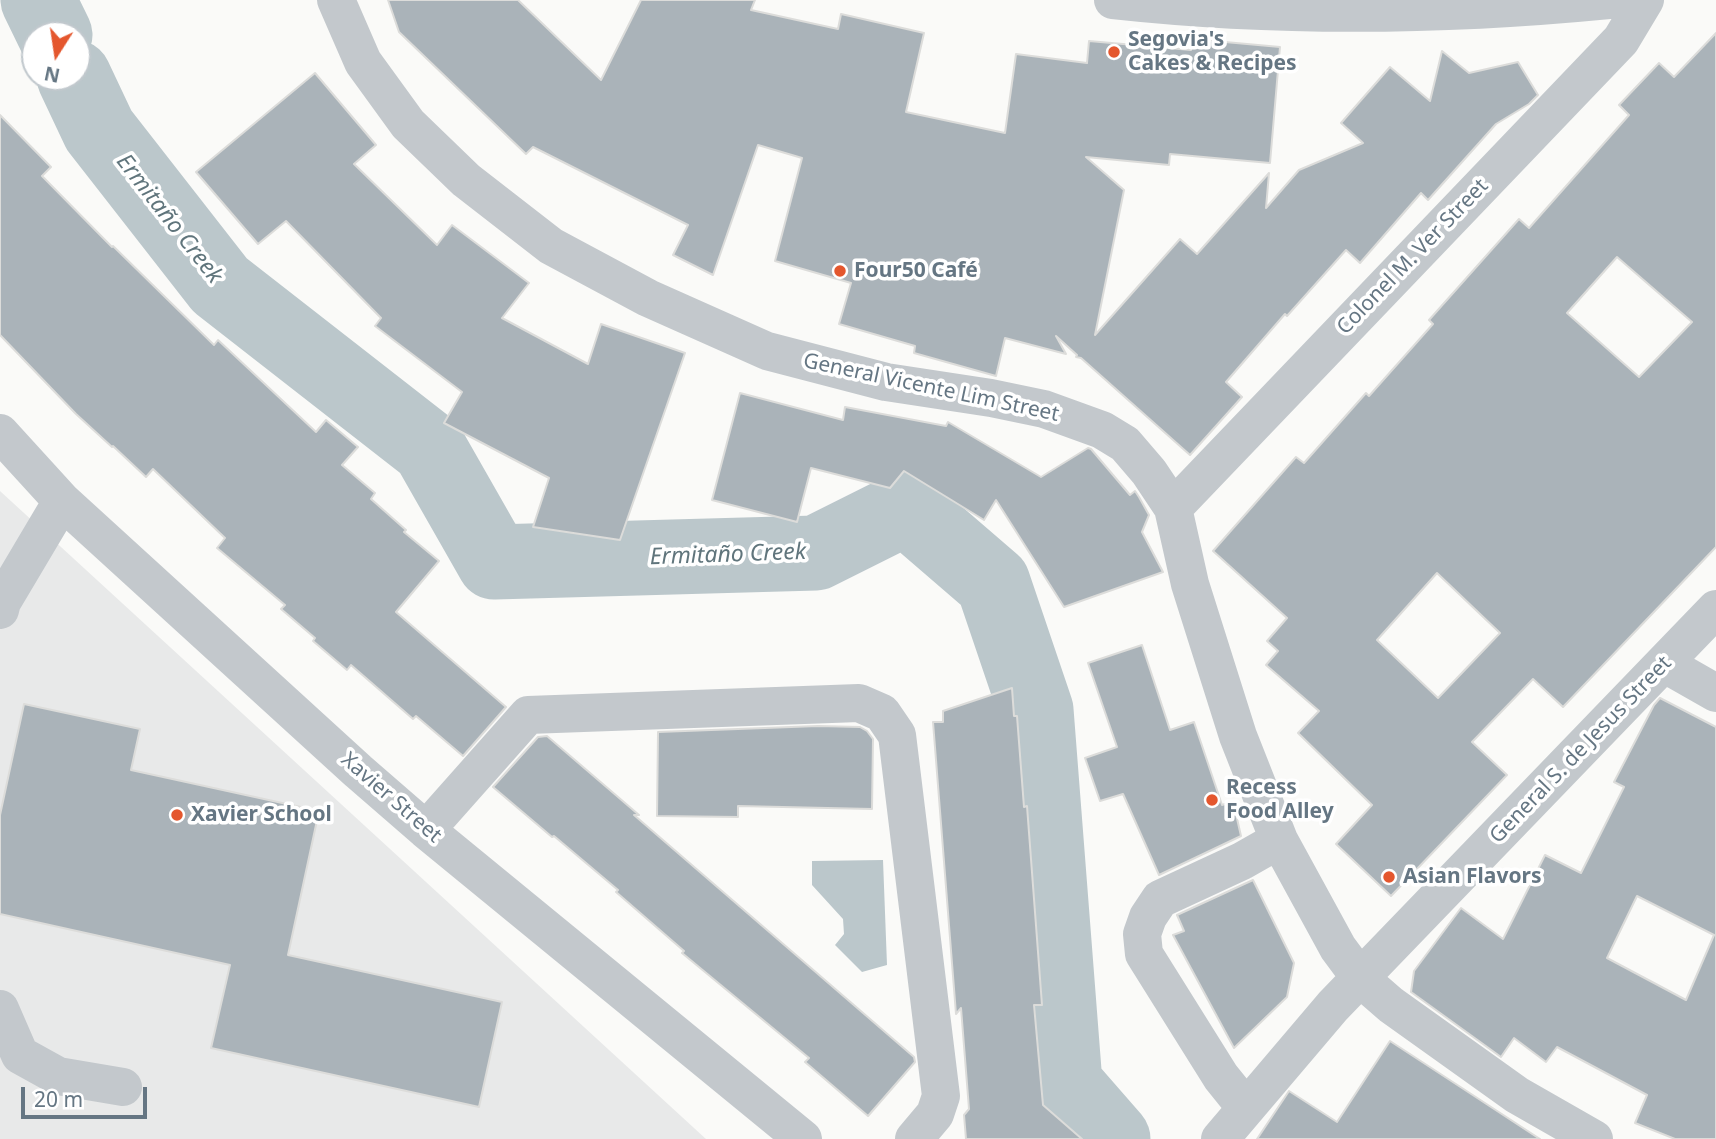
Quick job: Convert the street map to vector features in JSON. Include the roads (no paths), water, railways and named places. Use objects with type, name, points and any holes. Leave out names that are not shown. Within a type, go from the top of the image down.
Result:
[{"type":"street","name":"General Vicente Lim Street","points":[[336,0],[363,62],[408,124],[466,180],[551,246],[648,298],[767,351],[886,382],[1044,409],[1102,429],[1125,444],[1149,471],[1173,508],[1190,584],[1238,736],[1279,840],[1338,948],[1361,979],[1391,1004],[1517,1095],[1594,1139]]},
{"type":"street","points":[[1113,0],[1175,7],[1381,12],[1536,7],[1609,0]]},
{"type":"street","name":"Colonel M. Ver Street","points":[[1173,508],[1621,40],[1645,0]]},
{"type":"street","name":"Xavier Street","points":[[0,433],[62,501],[426,830],[803,1139]]},
{"type":"street","points":[[0,610],[2,602],[62,501]]},
{"type":"street","name":"General S. de Jesus Street","points":[[1220,1139],[1333,1006],[1716,609]]},
{"type":"street","points":[[1665,664],[1716,693]]},
{"type":"street","points":[[426,830],[528,715],[859,702],[882,713],[897,735],[941,1096],[935,1114],[914,1139]]},
{"type":"street","points":[[1246,1108],[1221,1077],[1144,954],[1142,934],[1148,916],[1160,899],[1242,861],[1279,840]]},
{"type":"street","points":[[0,1009],[20,1055],[58,1076],[124,1087]]},
{"type":"waterway","name":"Ermitaño Creek","points":[[38,0],[48,21]]},
{"type":"waterway","name":"Ermitaño Creek","points":[[81,91],[99,130],[220,285],[429,448],[494,562],[816,553],[906,508],[993,583],[1036,710],[1065,1084],[1113,1139]]},
{"type":"place","name":"Segovia's Cakes & Recipes","points":[[1114,52]]},
{"type":"place","name":"Four50 Café","points":[[840,271]]},
{"type":"place","name":"Recess Food Alley","points":[[1212,800]]},
{"type":"place","name":"Xavier School","points":[[177,815]]},
{"type":"place","name":"Asian Flavors","points":[[1389,877]]}]
